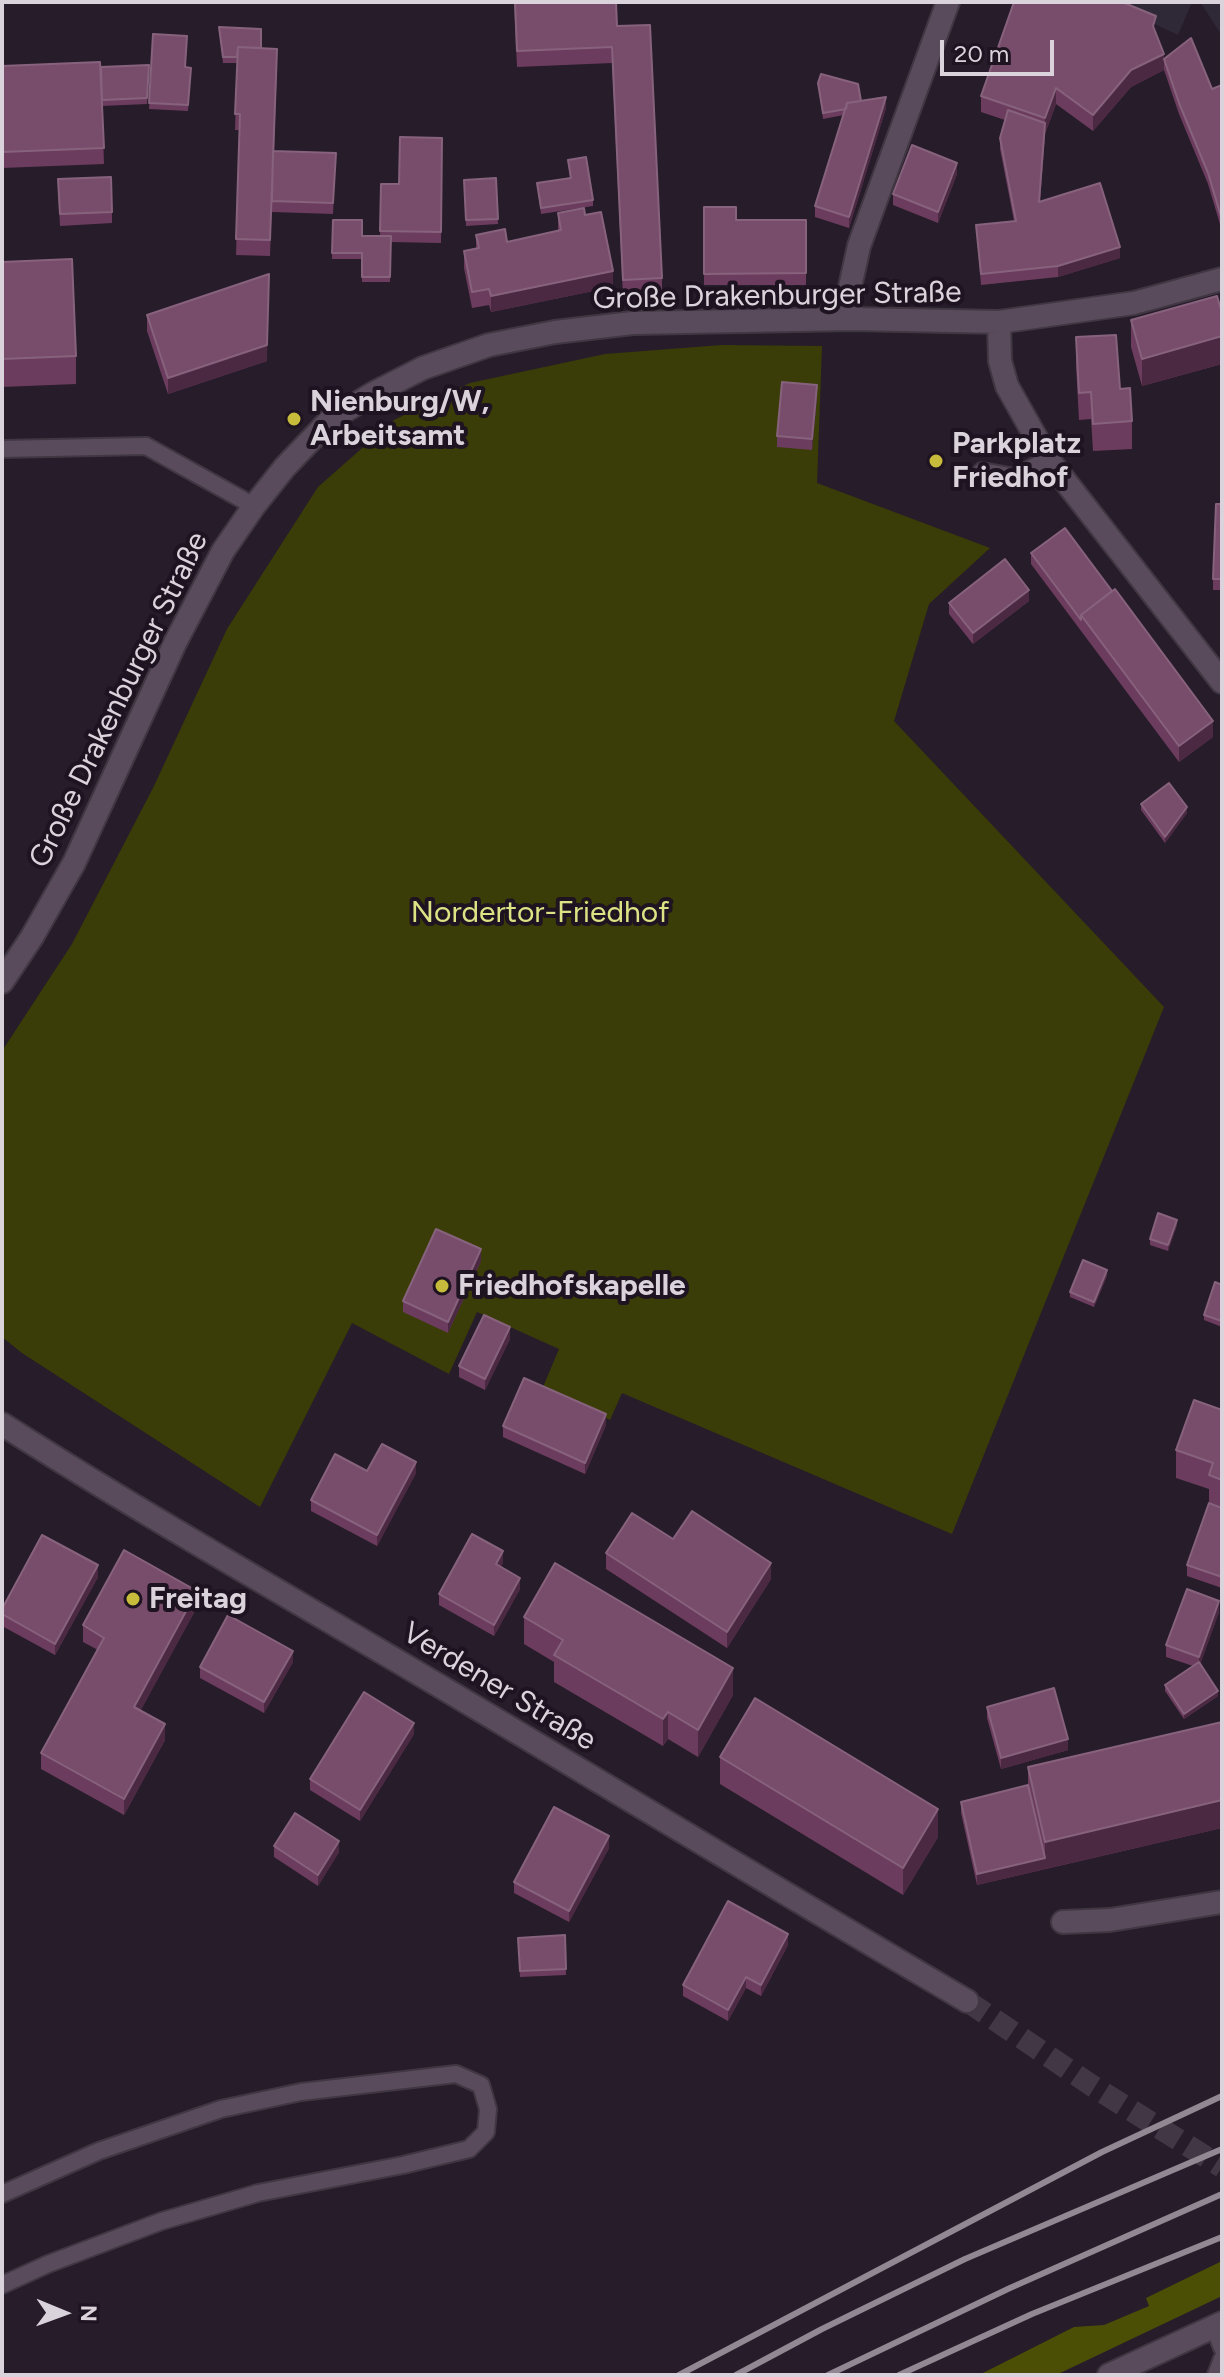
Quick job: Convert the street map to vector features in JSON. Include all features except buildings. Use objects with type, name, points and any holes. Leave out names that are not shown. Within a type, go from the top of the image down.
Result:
[{"type":"street","points":[[852,319],[850,287],[859,246],[948,2]]},
{"type":"street","name":"Große Drakenburger Straße","points":[[2,982],[74,863],[175,643],[223,551],[285,467],[330,420],[374,393],[423,368],[489,345],[555,332],[633,323],[852,319],[999,322],[1134,303],[1222,279]]},
{"type":"street","points":[[999,322],[1000,361],[1007,386],[1048,459],[1222,682]]},
{"type":"street","name":"Verdener Straße","points":[[2,1424],[108,1492],[967,2001]]},
{"type":"street","points":[[1063,1922],[1110,1920],[1222,1902]]},
{"type":"street","points":[[1109,2375],[1218,2325]]},
{"type":"lane","points":[[2,449],[146,446],[254,506]]},
{"type":"lane","points":[[982,471],[1015,477],[1048,459]]},
{"type":"lane","points":[[2,2194],[99,2151],[221,2109],[301,2092],[456,2074],[481,2085],[488,2109],[486,2132],[469,2149],[258,2193],[162,2221],[48,2264],[2,2285]]},
{"type":"lane","points":[[1218,2325],[1222,2348]]},
{"type":"lane","points":[[1216,2375],[1222,2359]]},
{"type":"shaded area","points":[[1107,2],[1192,2],[1178,35]]},
{"type":"shaded area","points":[[1200,2],[1222,2],[1222,36]]},
{"type":"shaded area","points":[[1222,2261],[1222,2296],[1056,2375],[979,2375],[1074,2327],[1104,2325],[1149,2306],[1146,2298]]},
{"type":"green space","name":"Nordertor-Friedhof","points":[[722,345],[822,346],[817,483],[990,548],[929,604],[894,721],[1164,1007],[952,1534],[622,1393],[610,1420],[543,1387],[559,1349],[477,1312],[449,1374],[352,1323],[260,1507],[2,1337],[2,1051],[72,944],[154,786],[227,629],[318,487],[394,420],[470,383],[605,354]]},
{"type":"tunnel","points":[[967,2001],[1094,2087],[1222,2167]]},
{"type":"railway","points":[[679,2375],[1102,2152],[1222,2096]]},
{"type":"railway","points":[[736,2375],[965,2259],[1222,2149]]},
{"type":"railway","points":[[828,2375],[1010,2288],[1222,2194]]},
{"type":"railway","points":[[899,2375],[1032,2314],[1222,2237]]},
{"type":"place","name":"Nienburg/W, Arbeitsamt","points":[[294,419]]},
{"type":"place","name":"Parkplatz Friedhof","points":[[936,461]]},
{"type":"place","name":"Friedhofskapelle","points":[[442,1286]]},
{"type":"place","name":"Freitag","points":[[133,1599]]}]
